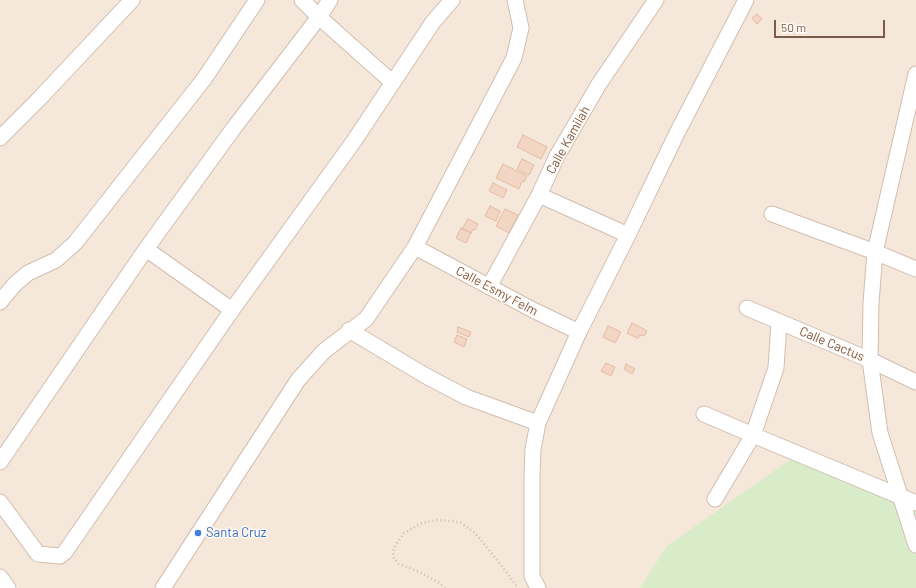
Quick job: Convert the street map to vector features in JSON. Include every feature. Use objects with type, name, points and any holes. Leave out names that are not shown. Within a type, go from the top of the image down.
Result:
[{"type":"street","points":[[0,138],[39,99],[132,0]]},
{"type":"street","points":[[0,302],[14,284],[28,273],[56,260],[75,243],[204,79],[256,0]]},
{"type":"street","points":[[302,0],[392,82]]},
{"type":"street","points":[[0,462],[146,249],[233,129],[319,17],[330,0]]},
{"type":"street","points":[[0,502],[38,554],[60,556],[65,552],[232,310],[354,141],[433,22],[452,0]]},
{"type":"street","points":[[163,588],[298,380],[324,351],[349,330],[366,319],[415,247],[514,58],[521,28],[516,0]]},
{"type":"street","name":"Calle Kamilah","points":[[489,287],[539,196],[557,156],[599,84],[656,0]]},
{"type":"street","points":[[538,588],[532,576],[532,475],[533,449],[538,423],[579,332],[677,133],[746,0]]},
{"type":"street","points":[[916,74],[875,252],[871,303],[870,360],[880,433],[916,545]]},
{"type":"street","points":[[539,196],[628,235]]},
{"type":"street","points":[[772,214],[875,252],[916,269]]},
{"type":"street","name":"Calle Esmy Felm","points":[[415,247],[533,310],[579,332]]},
{"type":"street","points":[[146,249],[232,310]]},
{"type":"street","name":"Calle Cactus","points":[[747,308],[870,360],[916,382]]},
{"type":"street","points":[[715,499],[753,434],[776,368],[779,322]]},
{"type":"street","points":[[349,330],[466,398],[538,423]]},
{"type":"street","points":[[704,414],[916,503]]},
{"type":"street","points":[[0,577],[8,588]]},
{"type":"path","points":[[445,588],[438,582],[420,572],[399,564],[393,557],[393,550],[396,543],[404,533],[422,523],[437,520],[461,523],[475,533],[518,588]]},
{"type":"shaded area","points":[[0,0],[916,0],[916,588],[0,588]]},
{"type":"green space","points":[[797,455],[916,499],[916,588],[640,588],[667,546]]},
{"type":"building","points":[[757,14],[762,19],[757,24],[752,18]]},
{"type":"building","points":[[523,135],[547,147],[541,159],[517,147]]},
{"type":"building","points":[[522,159],[534,165],[529,175],[517,169]]},
{"type":"building","points":[[503,164],[527,176],[524,182],[522,181],[519,189],[496,178]]},
{"type":"building","points":[[493,183],[507,190],[503,198],[489,191]]},
{"type":"building","points":[[490,206],[500,211],[496,221],[485,216]]},
{"type":"building","points":[[505,209],[518,215],[509,233],[496,226]]},
{"type":"building","points":[[468,219],[478,224],[475,230],[473,229],[471,233],[462,229]]},
{"type":"building","points":[[461,228],[471,233],[466,243],[456,238]]},
{"type":"building","points":[[632,323],[647,331],[644,336],[640,335],[637,338],[627,333]]},
{"type":"building","points":[[608,326],[621,332],[615,343],[603,337]]},
{"type":"building","points":[[458,327],[471,332],[469,337],[457,332]]},
{"type":"building","points":[[457,335],[467,339],[464,347],[454,342]]},
{"type":"building","points":[[606,363],[615,367],[611,376],[601,371]]},
{"type":"building","points":[[626,364],[635,369],[632,374],[624,369]]},
{"type":"place","name":"Santa Cruz","points":[[198,533]]}]
